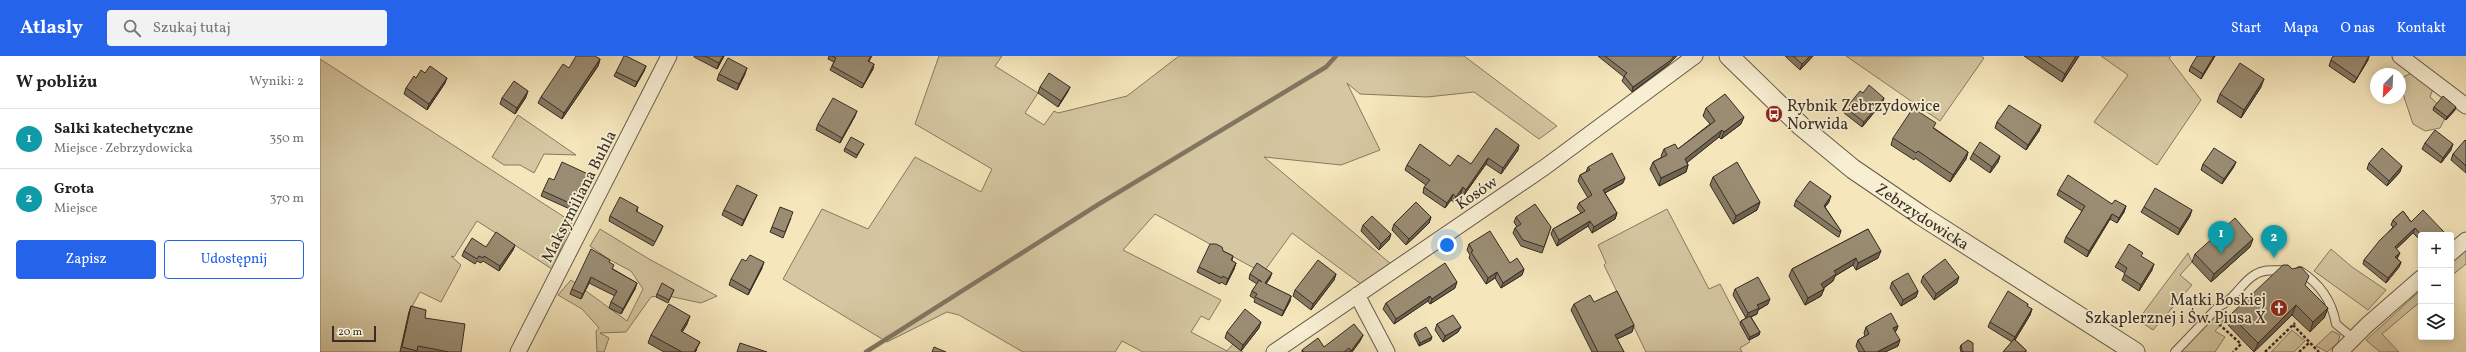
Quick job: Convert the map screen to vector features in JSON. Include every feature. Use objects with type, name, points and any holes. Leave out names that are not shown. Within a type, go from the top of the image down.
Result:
[{"type":"street","name":"Maksymiliana Buhla","points":[[518,352],[669,56]]},
{"type":"street","name":"Kosów","points":[[1274,352],[1545,167],[1694,56]]},
{"type":"street","name":"Zebrzydowicka","points":[[1729,56],[1801,126],[1853,169],[1922,216],[2135,352]]},
{"type":"street","points":[[2400,56],[2466,106]]},
{"type":"street","points":[[2454,250],[2466,240]]},
{"type":"street","points":[[2340,352],[2418,281]]},
{"type":"street","points":[[1358,295],[1387,352]]},
{"type":"lane","points":[[2175,352],[2218,306],[2226,304],[2255,274],[2268,270],[2296,269],[2315,282],[2334,308],[2336,324],[2354,339]]},
{"type":"path","points":[[2228,317],[2220,324],[2241,344],[2234,352]]},
{"type":"path","points":[[2265,352],[2294,324],[2319,352]]},
{"type":"path","points":[[2299,352],[2310,342]]},
{"type":"shaded area","points":[[939,56],[1002,56],[995,66],[1038,93],[1025,113],[1044,125],[1054,111],[1058,113],[1127,96],[1179,56],[1464,56],[1557,126],[1539,139],[1474,92],[1427,97],[1360,94],[1347,83],[1380,150],[1341,165],[1264,157],[1391,264],[1361,284],[1292,233],[1263,273],[1155,214],[1123,250],[1221,300],[1209,320],[1201,316],[1191,332],[1227,351],[1233,344],[1243,352],[1143,352],[1122,341],[1115,352],[1023,352],[959,315],[947,312],[887,342],[783,279],[822,209],[868,229],[915,157],[981,192],[992,169],[915,124]]},
{"type":"shaded area","points":[[1846,56],[1981,56],[1984,58],[1940,121]]},
{"type":"shaded area","points":[[2101,56],[2171,56],[2169,58],[2201,100],[2157,165],[2094,122],[2128,75]]},
{"type":"shaded area","points":[[320,59],[572,222],[552,269],[477,221],[454,257],[451,256],[461,265],[441,302],[420,292],[409,312],[400,352],[320,352]]},
{"type":"shaded area","points":[[2414,72],[2433,89],[2430,97],[2440,106],[2445,118],[2440,128],[2425,131],[2413,124],[2406,103],[2406,76]]},
{"type":"shaded area","points":[[518,115],[576,155],[544,154],[534,173],[520,165],[504,165],[492,157]]},
{"type":"shaded area","points":[[1667,209],[1709,289],[1720,284],[1750,342],[1740,348],[1742,352],[1646,352],[1604,265],[1606,263],[1598,245]]},
{"type":"shaded area","points":[[600,229],[649,259],[717,296],[701,303],[664,295],[651,297],[626,332],[600,333],[609,338],[604,352],[597,352],[596,331],[599,328],[582,309],[558,295],[571,280],[627,321],[643,289],[631,271],[610,260],[590,246]]},
{"type":"shaded area","points":[[2331,249],[2352,267],[2386,290],[2368,310],[2314,271]]},
{"type":"shaded area","points":[[2466,249],[2466,264],[2454,274],[2454,260]]},
{"type":"shaded area","points":[[2188,253],[2192,262],[2180,275],[2192,285],[2153,330],[2138,320]]},
{"type":"shaded area","points":[[2418,293],[2418,304],[2382,334],[2399,352],[2380,352],[2366,340]]},
{"type":"shaded area","points":[[2219,310],[2228,317],[2215,331],[2225,337],[2215,352],[2180,352]]},
{"type":"shaded area","points":[[2292,330],[2305,341],[2294,352],[2271,352]]},
{"type":"shaded area","points":[[2332,331],[2340,335],[2338,343],[2327,352],[2316,346]]},
{"type":"building","points":[[576,56],[595,56],[600,59],[564,113],[541,97],[563,64],[569,68]]},
{"type":"building","points":[[624,56],[646,66],[637,82],[616,72]]},
{"type":"building","points":[[705,56],[723,56],[719,63]]},
{"type":"building","points":[[832,56],[871,56],[868,61],[874,64],[864,84],[832,66],[836,58]]},
{"type":"building","points":[[1605,56],[1674,56],[1671,60],[1633,87],[1624,76],[1627,73]]},
{"type":"building","points":[[1793,56],[1810,56],[1802,64]]},
{"type":"building","points":[[2038,56],[2076,56],[2065,74]]},
{"type":"building","points":[[2197,56],[2214,56],[2203,74],[2191,66]]},
{"type":"building","points":[[2333,56],[2369,56],[2357,78],[2331,60]]},
{"type":"building","points":[[728,58],[747,68],[739,84],[719,74]]},
{"type":"building","points":[[2240,63],[2264,79],[2244,110],[2220,94]]},
{"type":"building","points":[[430,66],[447,78],[429,104],[406,88],[414,76],[416,78],[421,70],[425,73]]},
{"type":"building","points":[[1049,73],[1070,87],[1061,101],[1040,87]]},
{"type":"building","points":[[514,81],[528,91],[517,108],[502,98]]},
{"type":"building","points":[[1869,85],[1884,98],[1864,122],[1846,108],[1860,91],[1863,93]]},
{"type":"building","points":[[1725,94],[1744,117],[1724,132],[1722,130],[1685,159],[1688,165],[1661,178],[1653,162],[1667,155],[1664,149],[1675,144],[1678,149],[1715,121],[1706,108]]},
{"type":"building","points":[[2443,96],[2456,107],[2447,117],[2434,107]]},
{"type":"building","points":[[833,98],[857,111],[842,138],[818,124]]},
{"type":"building","points":[[2009,105],[2041,125],[2028,145],[1997,122]]},
{"type":"building","points":[[1913,108],[1936,123],[1933,128],[1968,152],[1953,175],[1918,151],[1916,153],[1893,138]]},
{"type":"building","points":[[1496,128],[1519,145],[1503,168],[1488,158],[1466,190],[1463,187],[1456,197],[1453,194],[1447,203],[1424,187],[1430,180],[1407,165],[1420,144],[1450,166],[1458,155],[1471,164]]},
{"type":"building","points":[[2435,130],[2453,144],[2443,158],[2425,143]]},
{"type":"building","points":[[851,137],[864,144],[857,155],[845,148]]},
{"type":"building","points":[[2465,140],[2466,141],[2466,166],[2453,154]]},
{"type":"building","points":[[1980,142],[2000,156],[1992,167],[1973,153]]},
{"type":"building","points":[[2214,148],[2236,162],[2224,179],[2203,164]]},
{"type":"building","points":[[2382,148],[2402,166],[2389,181],[2369,163]]},
{"type":"building","points":[[1612,153],[1625,178],[1603,190],[1617,213],[1594,227],[1590,221],[1559,240],[1553,229],[1585,211],[1579,203],[1592,195],[1580,175],[1590,170],[1588,167]]},
{"type":"building","points":[[562,162],[588,174],[574,205],[543,191],[549,178],[554,180]]},
{"type":"building","points":[[1737,162],[1760,202],[1736,216],[1713,177]]},
{"type":"building","points":[[2068,175],[2112,204],[2115,200],[2126,206],[2119,218],[2112,214],[2089,251],[2066,237],[2085,206],[2059,190]]},
{"type":"building","points":[[1810,181],[1831,196],[1824,206],[1841,231],[1840,232],[1796,200]]},
{"type":"building","points":[[737,185],[757,195],[744,220],[724,210]]},
{"type":"building","points":[[2155,188],[2192,210],[2180,229],[2144,207]]},
{"type":"building","points":[[620,197],[638,207],[636,211],[663,226],[655,242],[610,216]]},
{"type":"building","points":[[1416,202],[1431,217],[1409,239],[1394,224]]},
{"type":"building","points":[[1535,204],[1551,227],[1544,247],[1523,240],[1515,228],[1521,224],[1516,217]]},
{"type":"building","points":[[780,207],[793,212],[785,232],[772,227]]},
{"type":"building","points":[[2423,210],[2444,232],[2418,232],[2415,228],[2395,247],[2400,253],[2395,257],[2401,262],[2388,278],[2364,260],[2380,240],[2397,224],[2393,220],[2403,211],[2411,222]]},
{"type":"building","points":[[1372,216],[1391,234],[1381,244],[1363,225]]},
{"type":"building","points":[[2235,218],[2253,239],[2214,274],[2195,254]]},
{"type":"building","points":[[1868,229],[1881,251],[1858,263],[1856,258],[1834,271],[1836,274],[1821,284],[1824,289],[1808,298],[1792,269]]},
{"type":"building","points":[[1490,231],[1510,263],[1517,258],[1524,269],[1503,283],[1497,272],[1488,278],[1471,252],[1473,251],[1469,244]]},
{"type":"building","points":[[496,232],[515,245],[500,266],[484,256],[483,258],[479,256],[477,259],[464,251],[472,238],[486,247]]},
{"type":"building","points":[[1210,244],[1216,244],[1222,247],[1223,251],[1233,256],[1231,260],[1236,263],[1228,279],[1223,276],[1222,278],[1199,267]]},
{"type":"building","points":[[2129,244],[2143,253],[2141,256],[2154,264],[2141,285],[2124,274],[2127,268],[2118,262]]},
{"type":"building","points":[[591,249],[610,260],[609,262],[614,265],[612,269],[637,283],[623,309],[611,302],[617,291],[591,277],[583,294],[572,289]]},
{"type":"building","points":[[750,255],[764,262],[750,290],[731,279],[742,259],[746,261]]},
{"type":"building","points":[[1945,259],[1959,277],[1936,294],[1923,276]]},
{"type":"building","points":[[1318,260],[1336,274],[1313,304],[1295,290]]},
{"type":"building","points":[[1257,263],[1272,273],[1265,283],[1291,296],[1284,311],[1255,297],[1257,294],[1252,291],[1259,280],[1250,274]]},
{"type":"building","points":[[1445,263],[1457,282],[1432,299],[1430,296],[1396,319],[1386,303]]},
{"type":"building","name":"Matki Boskiej Szkaplerznej i Św. Piusa X","points":[[2283,265],[2288,265],[2292,269],[2301,267],[2309,276],[2305,285],[2328,308],[2313,322],[2296,305],[2258,343],[2230,315]]},
{"type":"building","points":[[1908,273],[1918,291],[1903,300],[1892,282]]},
{"type":"building","points":[[1758,277],[1770,299],[1757,305],[1759,308],[1748,313],[1735,289]]},
{"type":"building","points":[[662,283],[674,290],[669,300],[657,294]]},
{"type":"building","points":[[1617,291],[1634,325],[1615,335],[1624,352],[1598,352],[1574,304],[1590,295],[1594,302]]},
{"type":"building","points":[[2008,291],[2028,304],[2027,306],[2032,309],[2015,337],[1990,322]]},
{"type":"building","points":[[669,304],[690,316],[681,331],[700,342],[694,352],[682,352],[651,335]]},
{"type":"building","points":[[411,306],[426,310],[425,318],[465,324],[461,352],[449,352],[418,346],[417,351],[402,347]]},
{"type":"building","points":[[1245,309],[1261,322],[1243,345],[1227,332]]},
{"type":"building","points":[[1891,313],[1898,326],[1893,328],[1900,340],[1877,352],[1865,352],[1858,340],[1869,334],[1866,327]]},
{"type":"building","points":[[1453,315],[1461,327],[1445,336],[1437,324]]},
{"type":"building","points":[[1750,316],[1760,332],[1750,337],[1741,321]]},
{"type":"building","points":[[1354,324],[1363,335],[1351,351],[1349,348],[1344,352],[1304,352],[1302,350],[1318,338],[1324,347]]},
{"type":"building","points":[[1426,327],[1432,337],[1420,343],[1415,333]]},
{"type":"building","points":[[2014,339],[2026,350],[2025,352],[2003,352]]},
{"type":"building","points":[[1968,340],[1973,343],[1973,352],[1962,351],[1961,345]]},
{"type":"building","points":[[740,343],[767,352],[737,352]]},
{"type":"building","points":[[934,347],[946,352],[932,352]]},
{"type":"waterway","points":[[866,352],[1099,204],[1326,67],[1336,56]]},
{"type":"place","name":"Rybnik Zebrzydowice Norwida","points":[[1774,114]]},
{"type":"place","name":"Salki katechetyczne","points":[[2221,254]]},
{"type":"place","name":"Grota","points":[[2274,258]]},
{"type":"place","name":"Matki Boskiej Szkaplerznej i Św. Piusa X","points":[[2279,308]]}]
